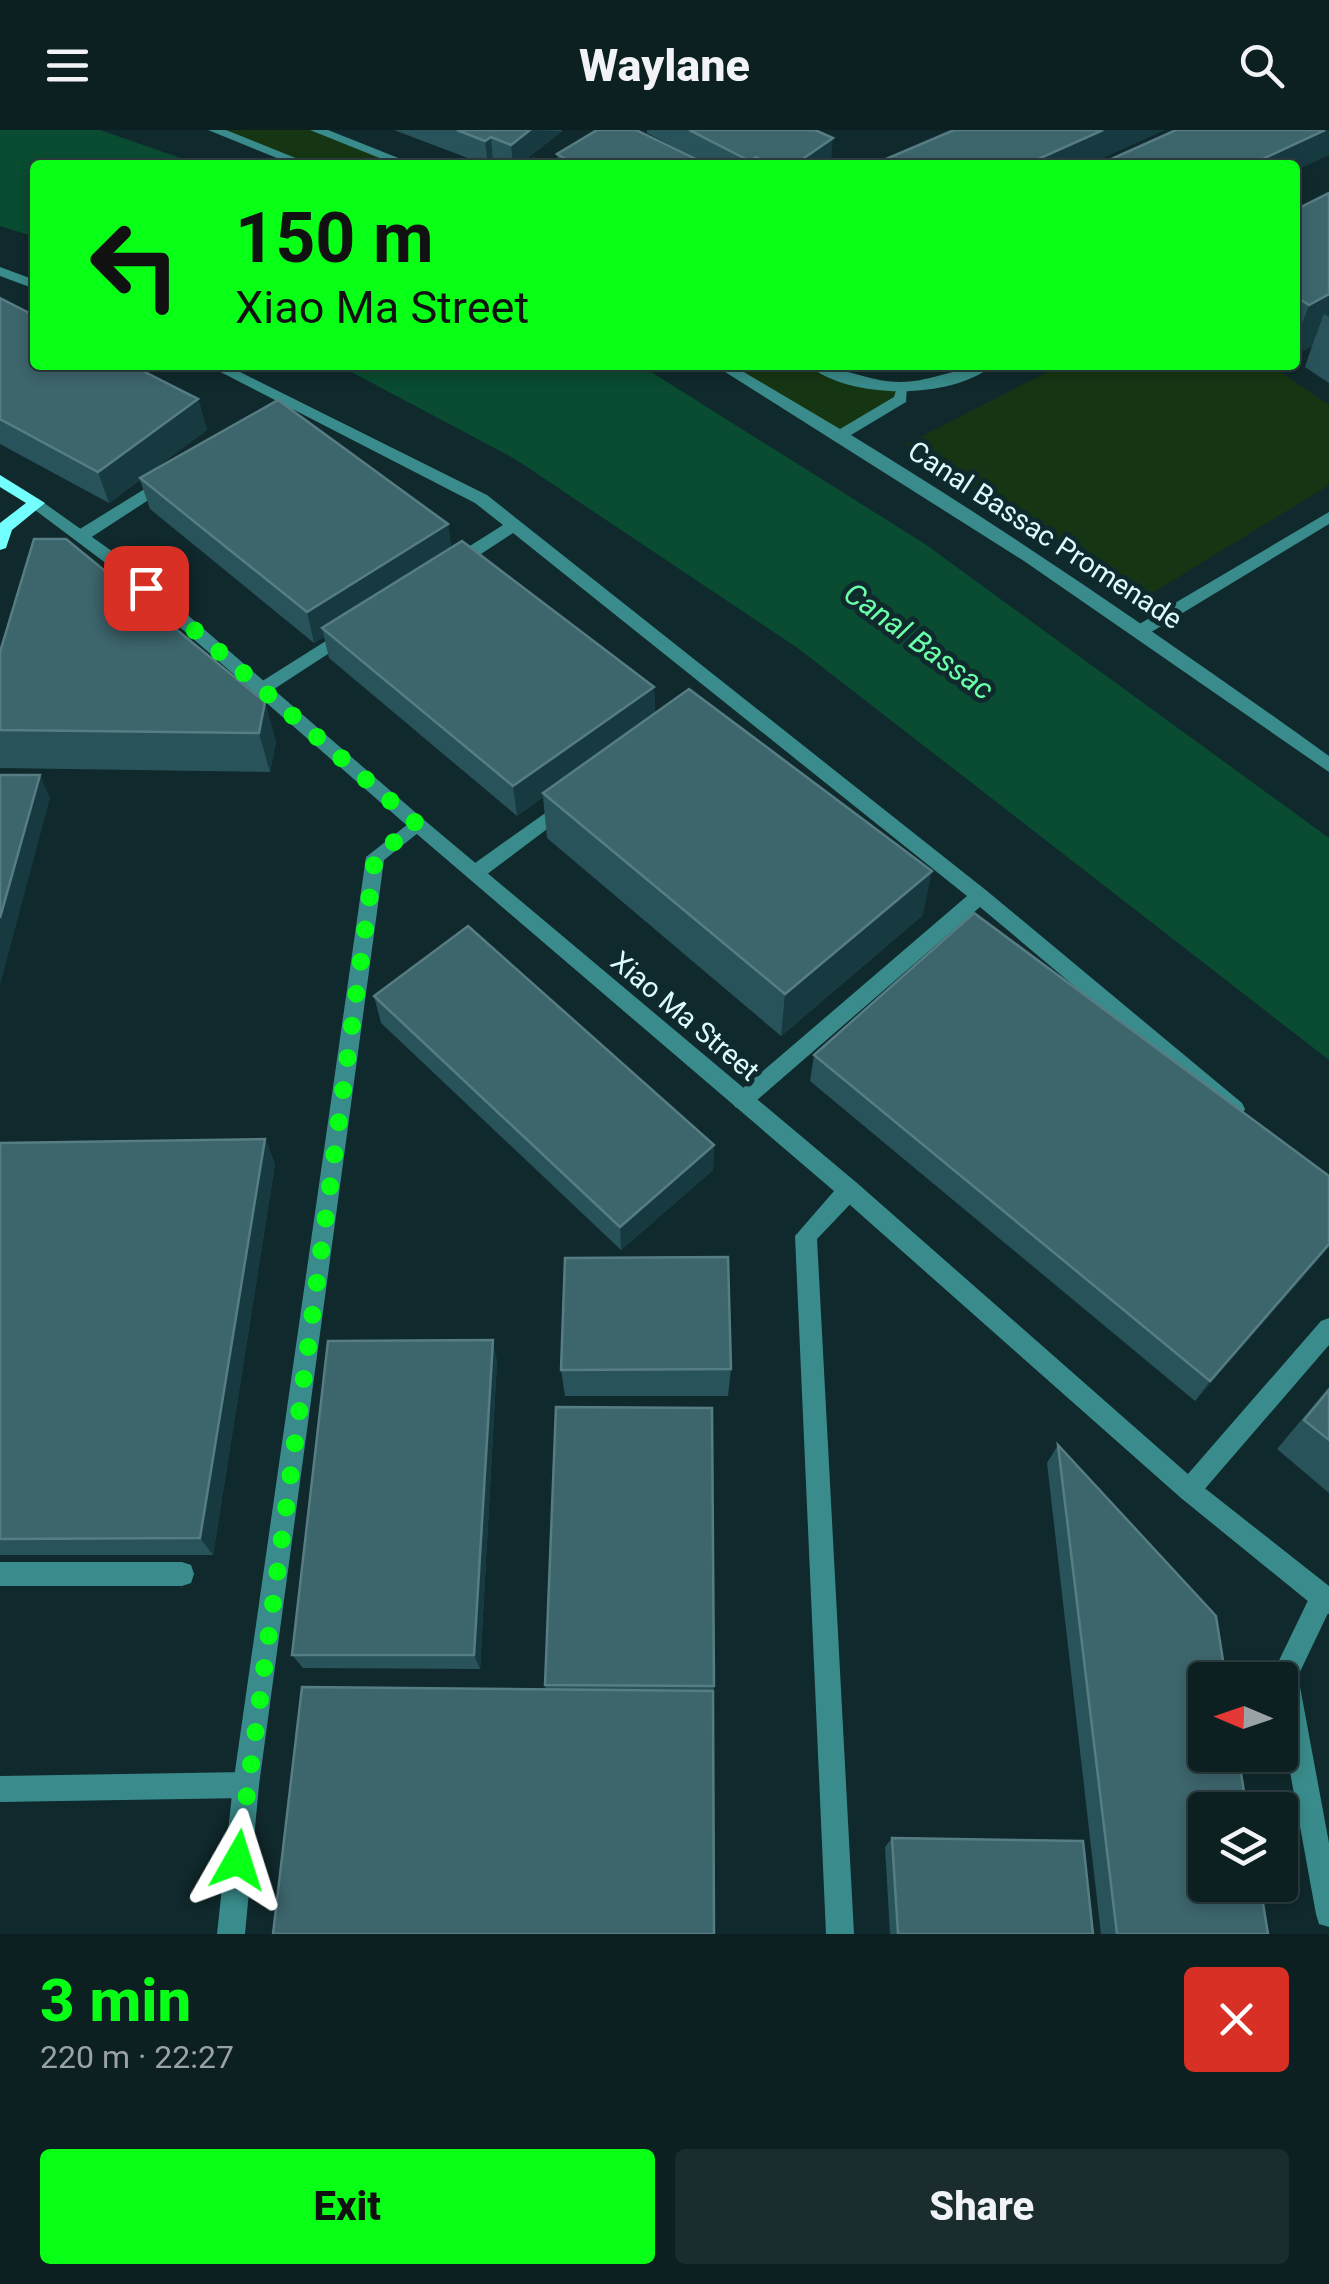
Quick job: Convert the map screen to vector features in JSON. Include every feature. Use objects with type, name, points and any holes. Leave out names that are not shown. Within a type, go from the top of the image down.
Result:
[{"type":"main road","name":"Xiao Ma Street","points":[[0,480],[37,503]]},
{"type":"main road","points":[[0,544],[5,527],[37,503]]},
{"type":"street","points":[[214,130],[293,160]]},
{"type":"street","points":[[316,130],[396,160]]},
{"type":"street","points":[[2,274],[30,283]]},
{"type":"street","points":[[222,370],[280,408],[481,499],[715,695],[980,896],[1253,1124]]},
{"type":"street","name":"Canal Bassac Promenade","points":[[730,370],[842,434],[1142,630],[1329,764]]},
{"type":"street","points":[[825,370],[842,379],[902,390],[955,380],[976,370]]},
{"type":"street","points":[[842,434],[900,399],[902,390]]},
{"type":"street","points":[[81,536],[176,474]]},
{"type":"street","name":"Xiao Ma Street","points":[[37,503],[118,563],[474,873],[849,1190],[1188,1490],[1326,1599]]},
{"type":"street","points":[[1142,630],[1329,517]]},
{"type":"street","points":[[435,576],[514,525]]},
{"type":"street","points":[[262,689],[356,628]]},
{"type":"street","points":[[474,873],[583,792]]},
{"type":"street","points":[[231,1934],[246,1785],[375,857],[417,824]]},
{"type":"street","points":[[742,1101],[980,896]]},
{"type":"street","points":[[840,1934],[806,1236],[849,1190]]},
{"type":"street","points":[[1188,1490],[1329,1328]]},
{"type":"street","points":[[0,1574],[182,1574]]},
{"type":"street","points":[[1326,1599],[1286,1675],[1329,1914]]},
{"type":"street","points":[[0,1789],[246,1785]]},
{"type":"shaded area","points":[[214,130],[316,130],[396,160],[293,160]]},
{"type":"shaded area","points":[[730,370],[825,370],[842,379],[902,390],[901,399],[842,434]]},
{"type":"shaded area","points":[[1051,370],[1277,370],[1329,405],[1329,485],[1144,598],[905,445]]},
{"type":"water","points":[[0,130],[100,130],[187,160],[30,160],[30,235],[0,226]]},
{"type":"water","name":"Canal Bassac","points":[[347,370],[648,370],[925,544],[1329,838],[1329,1060],[799,649],[515,459]]},
{"type":"building","points":[[457,130],[530,130],[511,145],[491,137],[485,141]]},
{"type":"building","points":[[597,130],[636,130],[698,160],[567,160],[557,154]]},
{"type":"building","points":[[689,130],[815,130],[833,138],[801,160],[748,160]]},
{"type":"building","points":[[954,130],[1103,130],[1036,160],[884,160]]},
{"type":"building","points":[[1176,130],[1325,130],[1261,160],[1109,160]]},
{"type":"building","points":[[1329,193],[1329,294],[1309,305],[1300,299],[1300,208]]},
{"type":"building","points":[[0,298],[30,313],[30,370],[141,370],[198,399],[98,472],[0,419]]},
{"type":"building","points":[[278,400],[448,524],[307,612],[140,478]]},
{"type":"building","points":[[34,539],[66,539],[265,702],[259,733],[0,730],[0,652]]},
{"type":"building","points":[[462,541],[654,687],[513,786],[322,628]]},
{"type":"building","points":[[689,689],[932,871],[785,994],[543,793]]},
{"type":"building","points":[[0,775],[40,775],[0,918]]},
{"type":"building","points":[[974,913],[1329,1176],[1329,1244],[1210,1381],[814,1055]]},
{"type":"building","points":[[468,926],[714,1145],[620,1227],[374,996]]},
{"type":"building","points":[[265,1139],[200,1538],[0,1539],[0,1143]]},
{"type":"building","points":[[728,1257],[731,1369],[561,1370],[565,1258]]},
{"type":"building","points":[[493,1340],[474,1655],[292,1655],[328,1341]]},
{"type":"building","points":[[1329,1390],[1329,1440],[1304,1420]]},
{"type":"building","points":[[556,1407],[712,1408],[714,1686],[545,1685]]},
{"type":"building","points":[[1058,1445],[1216,1616],[1223,1662],[1188,1662],[1188,1772],[1241,1772],[1244,1792],[1188,1792],[1188,1902],[1263,1902],[1268,1934],[1117,1934]]},
{"type":"building","points":[[302,1687],[713,1691],[714,1934],[273,1934]]},
{"type":"building","points":[[892,1838],[1083,1841],[1093,1934],[898,1934]]},
{"type":"route","points":[[146,588],[417,824],[375,857],[238,1860]]}]
